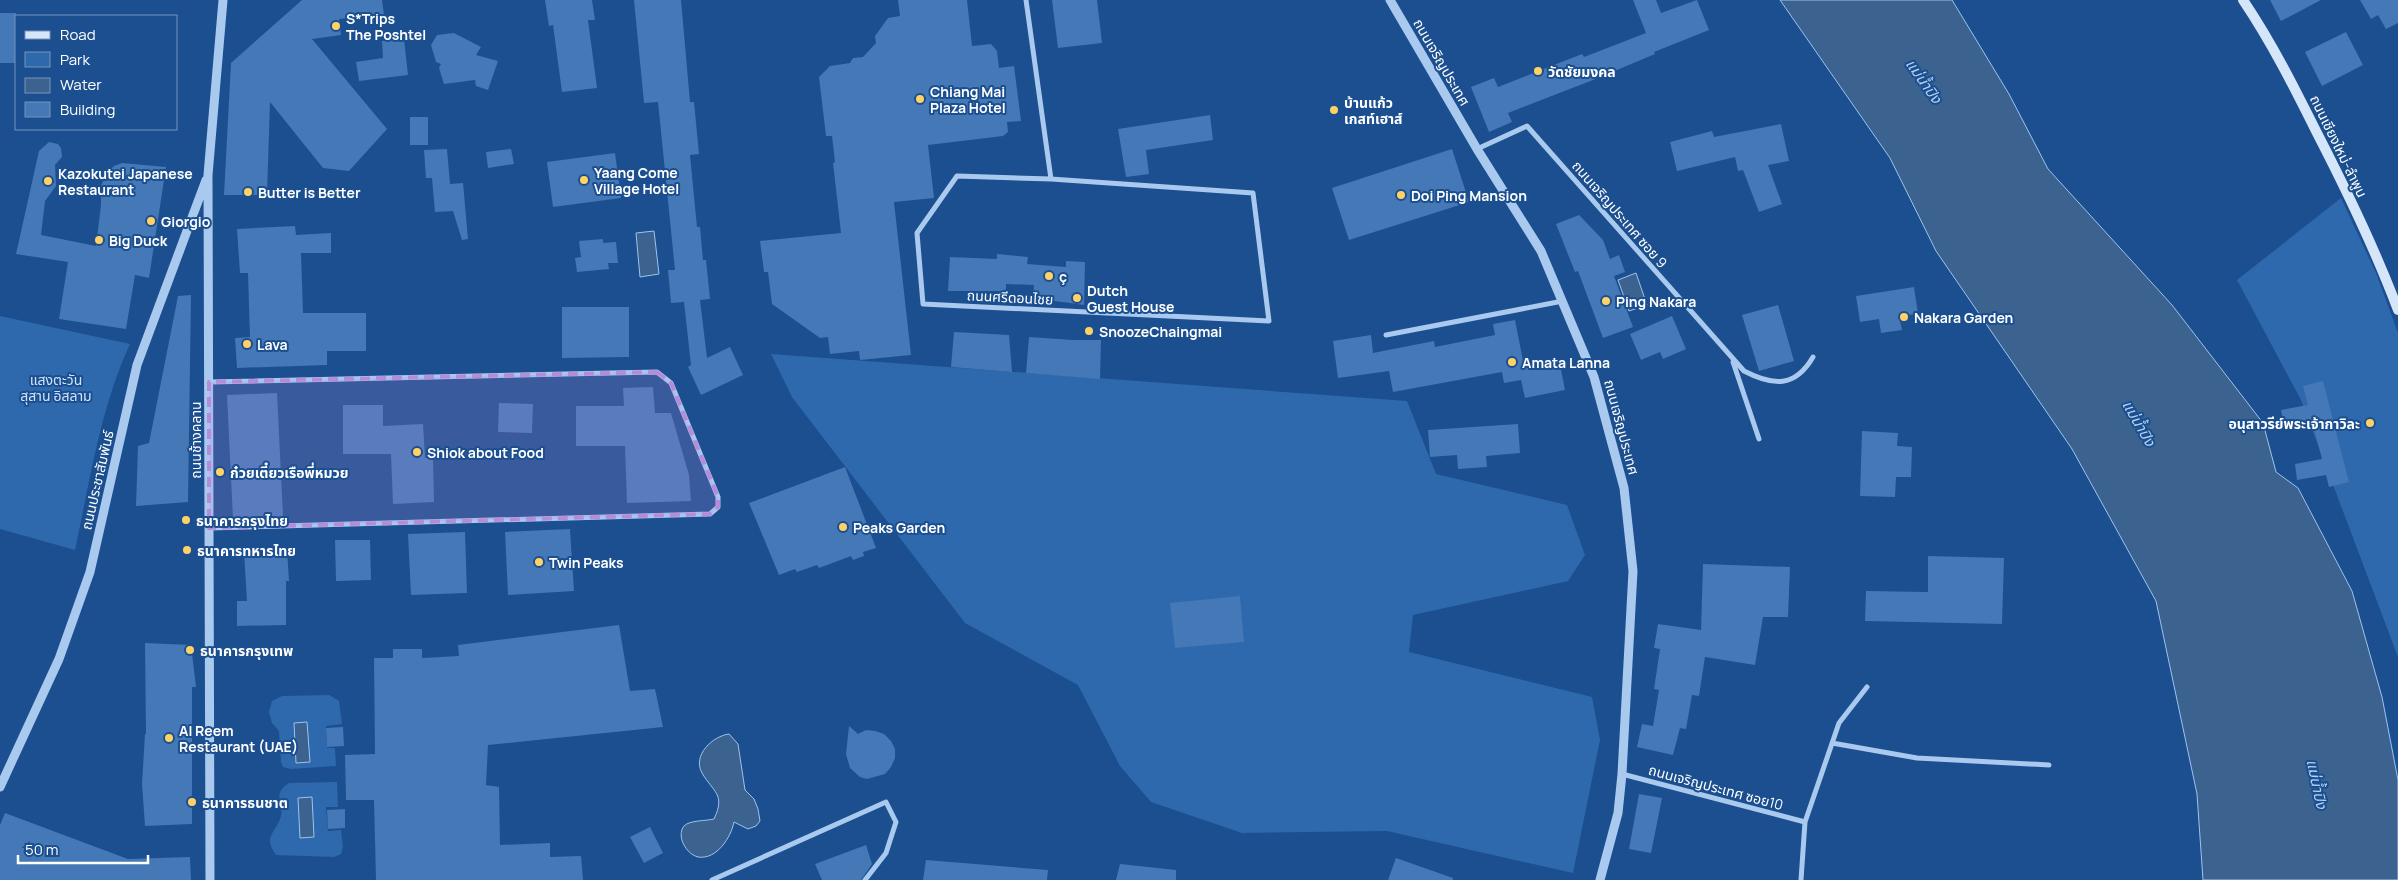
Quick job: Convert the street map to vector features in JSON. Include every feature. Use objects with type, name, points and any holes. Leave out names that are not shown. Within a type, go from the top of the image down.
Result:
[{"type":"main road","name":"ถนนเชียงใหม่-ลำพูน","points":[[2243,0],[2272,44],[2335,167],[2384,273],[2398,310]]},
{"type":"street","name":"ถนนช้างคลาน","points":[[210,880],[208,175],[223,0]]},
{"type":"street","points":[[1026,0],[1051,179]]},
{"type":"street","name":"ถนนเจริญประเทศ","points":[[1390,0],[1477,149],[1531,232],[1564,300],[1594,378],[1626,496],[1633,571],[1622,774],[1618,813],[1600,880]]},
{"type":"street","name":"ถนนเจริญประเทศ ซอย 9","points":[[1477,149],[1528,126],[1732,359]]},
{"type":"street","name":"ถนนประชาสัมพันธ์","points":[[0,787],[59,659],[90,572],[137,365],[208,175]]},
{"type":"street","name":"ถนนศรีดอนไชย","points":[[957,176],[1051,179],[1253,193],[1269,321],[923,304],[917,232],[957,176]]},
{"type":"street","points":[[1386,335],[1564,300]]},
{"type":"street","points":[[1732,359],[1744,371],[1763,381],[1775,382],[1786,381],[1797,375],[1806,369],[1813,357]]},
{"type":"street","points":[[1732,359],[1759,438]]},
{"type":"street","points":[[209,382],[657,372],[671,383],[718,497],[718,507],[710,514],[209,528]]},
{"type":"street","points":[[1801,880],[1805,822],[1832,743],[1839,723],[1867,687]]},
{"type":"street","points":[[1832,743],[1917,758],[2049,765]]},
{"type":"street","name":"ถนนเจริญประเทศ ซอย10","points":[[1622,774],[1805,822]]},
{"type":"street","points":[[712,880],[886,802],[896,822],[886,853],[865,880]]},
{"type":"highlighted area","points":[[657,372],[671,383],[718,497],[718,507],[710,514],[209,528],[209,382]]},
{"type":"green space","points":[[2341,198],[2376,273],[2398,333],[2398,657],[2301,400],[2237,280]]},
{"type":"green space","name":"แสงตะวัน สุสาน อิสลาม","points":[[0,316],[130,344],[103,420],[75,550],[0,529]]},
{"type":"green space","points":[[771,354],[1407,401],[1436,474],[1567,505],[1585,555],[1568,581],[1413,615],[1409,652],[1592,697],[1600,740],[1573,873],[1387,831],[1242,833],[1151,802],[1120,766],[1078,685],[965,623],[792,397]]},
{"type":"green space","points":[[329,695],[339,701],[342,724],[326,726],[327,748],[335,748],[336,766],[291,769],[283,767],[279,731],[272,723],[269,712],[272,701],[282,696]]},
{"type":"green space","points":[[337,782],[338,807],[326,807],[328,831],[341,830],[343,847],[341,854],[334,857],[276,855],[270,844],[270,839],[280,819],[279,796],[283,787],[289,783]]},
{"type":"water","name":"แม่น้ำปิง","points":[[1780,0],[1952,0],[2009,94],[2048,169],[2172,305],[2263,423],[2276,472],[2298,488],[2352,591],[2382,697],[2398,780],[2398,880],[2203,880],[2197,794],[2156,601],[2072,449],[1936,251],[1890,158]]},
{"type":"water","points":[[654,231],[659,274],[640,277],[636,233]]},
{"type":"water","points":[[1636,273],[1647,305],[1629,311],[1618,280]]},
{"type":"water","points":[[307,722],[310,762],[296,763],[294,723]]},
{"type":"water","points":[[729,734],[738,744],[745,790],[754,799],[760,821],[756,826],[748,829],[734,822],[730,834],[717,851],[705,857],[698,857],[686,849],[681,835],[682,830],[687,824],[714,819],[719,804],[718,798],[702,773],[700,760],[702,753],[711,742]]},
{"type":"water","points":[[312,797],[314,837],[300,838],[298,798]]},
{"type":"building","points":[[302,0],[382,0],[384,15],[339,19],[341,35],[312,39],[387,129],[349,171],[323,168],[270,102],[267,195],[224,195],[231,63]]},
{"type":"building","points":[[545,0],[592,0],[595,20],[588,20],[597,88],[562,92],[553,25],[549,26]]},
{"type":"building","points":[[634,0],[681,0],[690,102],[694,102],[699,154],[690,155],[697,227],[700,227],[703,260],[706,260],[710,299],[700,300],[707,358],[730,347],[743,375],[701,395],[688,367],[691,365],[684,302],[671,303],[668,270],[675,270],[658,102],[644,103]]},
{"type":"building","points":[[898,0],[967,0],[972,46],[991,44],[997,51],[999,68],[1014,66],[1021,121],[1007,122],[1008,132],[1003,136],[928,145],[934,198],[894,202],[911,355],[860,360],[859,351],[830,354],[828,337],[820,338],[772,304],[768,272],[764,272],[760,241],[841,233],[832,136],[826,136],[819,77],[830,66],[850,63],[853,58],[863,57],[876,43],[875,36],[888,18],[900,16]]},
{"type":"building","points":[[1052,0],[1097,0],[1102,43],[1058,48]]},
{"type":"building","points":[[1633,0],[1656,0],[1661,13],[1697,0],[1709,30],[1654,52],[1655,54],[1593,80],[1508,113],[1512,122],[1489,132],[1471,87],[1494,78],[1498,87],[1582,54],[1584,57],[1646,33]]},
{"type":"building","points":[[2270,0],[2321,0],[2281,21]]},
{"type":"building","points":[[2360,0],[2398,0],[2398,23],[2386,29],[2378,15],[2371,19]]},
{"type":"building","points":[[0,13],[16,13],[15,63],[0,63]]},
{"type":"building","points":[[2346,32],[2363,65],[2322,86],[2305,52]]},
{"type":"building","points":[[454,33],[481,47],[476,55],[498,61],[488,90],[476,86],[475,80],[444,84],[439,68],[441,64],[436,62],[431,45],[437,35]]},
{"type":"building","points":[[404,39],[408,75],[359,81],[356,62],[383,58],[382,41]]},
{"type":"building","points":[[1210,115],[1213,140],[1146,150],[1149,174],[1126,177],[1118,129]]},
{"type":"building","points":[[410,117],[428,117],[428,145],[410,145]]},
{"type":"building","points":[[1781,124],[1789,161],[1768,165],[1782,204],[1759,212],[1743,170],[1738,171],[1735,157],[1677,171],[1670,142],[1712,131],[1714,137]]},
{"type":"building","points":[[49,142],[58,144],[61,148],[62,157],[55,165],[56,186],[45,201],[41,235],[96,246],[101,205],[101,186],[106,174],[114,166],[122,163],[166,167],[149,278],[135,275],[126,329],[59,319],[68,262],[16,254],[39,151]]},
{"type":"building","points":[[447,149],[450,184],[463,183],[468,239],[462,240],[453,211],[435,212],[432,178],[426,178],[424,150]]},
{"type":"building","points":[[511,149],[514,164],[488,168],[486,152]]},
{"type":"building","name":"Doi Ping Mansion","points":[[1452,149],[1469,202],[1349,240],[1332,188]]},
{"type":"building","name":"Yaang Come Village Hotel","points":[[615,153],[621,198],[553,207],[547,162]]},
{"type":"building","name":"Ping Nakara","points":[[1579,215],[1603,240],[1610,259],[1619,255],[1625,272],[1614,276],[1633,327],[1603,338],[1578,271],[1575,272],[1556,224]]},
{"type":"building","points":[[295,226],[296,235],[331,233],[331,253],[301,253],[303,313],[366,313],[366,351],[327,351],[327,365],[237,368],[235,338],[250,337],[248,273],[240,273],[237,229]]},
{"type":"building","points":[[603,239],[603,243],[616,242],[618,263],[608,263],[609,269],[577,272],[575,258],[581,257],[579,241]]},
{"type":"building","points":[[997,254],[1028,257],[1027,264],[1066,267],[1066,261],[1085,262],[1084,305],[1033,298],[1034,285],[1006,284],[1006,291],[948,291],[950,257],[997,259]]},
{"type":"building","points":[[1914,287],[1918,314],[1899,316],[1902,330],[1881,333],[1879,319],[1860,322],[1856,296]]},
{"type":"building","points":[[191,295],[188,502],[136,506],[138,446],[149,443],[178,296]]},
{"type":"building","points":[[1778,305],[1794,361],[1759,371],[1742,315]]},
{"type":"building","points":[[562,307],[629,307],[629,357],[562,358]]},
{"type":"building","points":[[1672,316],[1686,349],[1663,359],[1660,352],[1641,360],[1630,334]]},
{"type":"building","points":[[1515,320],[1524,366],[1559,359],[1565,390],[1525,398],[1521,380],[1504,383],[1502,372],[1393,392],[1389,371],[1338,378],[1333,341],[1371,335],[1373,353],[1434,341],[1435,347],[1495,335],[1493,324]]},
{"type":"building","points":[[954,332],[1009,335],[1012,372],[951,367]]},
{"type":"building","points":[[1029,337],[1101,340],[1100,379],[1026,373]]},
{"type":"building","points":[[2323,381],[2349,482],[2329,487],[2326,475],[2297,480],[2295,464],[2322,459],[2312,421],[2284,425],[2281,410],[2308,405],[2303,386]]},
{"type":"building","points":[[653,387],[655,413],[671,413],[689,475],[691,501],[627,503],[625,446],[576,446],[576,406],[624,406],[623,388]]},
{"type":"building","points":[[277,393],[283,516],[233,519],[227,395]]},
{"type":"building","points":[[499,403],[533,404],[532,433],[498,432]]},
{"type":"building","points":[[343,405],[383,405],[383,426],[423,424],[425,458],[433,457],[434,502],[393,504],[391,454],[343,454]]},
{"type":"building","points":[[1518,424],[1520,453],[1486,456],[1487,467],[1458,469],[1457,455],[1430,457],[1428,430]]},
{"type":"building","points":[[1862,431],[1898,433],[1897,446],[1912,447],[1911,477],[1896,477],[1895,497],[1860,496]]},
{"type":"building","name":"Peaks Garden","points":[[845,467],[876,548],[863,552],[864,556],[853,560],[851,556],[819,568],[817,565],[797,572],[795,569],[779,575],[749,503]]},
{"type":"building","name":"Twin Peaks","points":[[570,529],[574,591],[508,595],[505,532]]},
{"type":"building","points":[[465,532],[467,593],[411,595],[408,534]]},
{"type":"building","points":[[335,540],[370,540],[371,580],[336,581]]},
{"type":"building","points":[[287,549],[289,581],[286,581],[286,625],[237,626],[237,601],[247,601],[244,552]]},
{"type":"building","points":[[1928,556],[2004,558],[2002,624],[1865,621],[1866,591],[1928,592]]},
{"type":"building","points":[[1703,564],[1790,567],[1788,617],[1763,617],[1755,665],[1705,657],[1699,696],[1692,695],[1686,729],[1680,728],[1673,755],[1637,747],[1642,724],[1653,726],[1659,690],[1654,689],[1660,649],[1654,648],[1658,624],[1701,630]]},
{"type":"building","points":[[1240,596],[1244,642],[1175,648],[1170,603]]},
{"type":"building","points":[[619,625],[630,691],[655,689],[663,727],[488,745],[486,785],[499,787],[500,845],[550,843],[550,857],[581,856],[583,880],[376,880],[374,800],[346,800],[345,755],[375,754],[374,658],[393,658],[393,649],[422,649],[422,658],[459,656],[458,645]]},
{"type":"building","points":[[145,643],[191,645],[196,687],[192,687],[192,824],[145,826],[142,784],[146,734]]},
{"type":"building","points":[[849,726],[858,734],[866,730],[875,731],[884,734],[891,741],[895,749],[895,758],[885,774],[867,779],[860,777],[850,768],[846,754]]},
{"type":"building","points":[[343,727],[344,746],[327,747],[326,728]]},
{"type":"building","points":[[1639,794],[1662,798],[1651,853],[1629,849]]},
{"type":"building","points":[[345,809],[345,828],[328,829],[327,810]]},
{"type":"building","points":[[5,813],[128,859],[190,857],[191,880],[0,880],[0,825]]},
{"type":"building","points":[[650,827],[663,853],[644,863],[630,837]]},
{"type":"building","points":[[866,845],[872,864],[861,880],[822,880],[815,864]]},
{"type":"building","points":[[1396,858],[1453,878],[1453,880],[1388,880]]},
{"type":"building","points":[[926,860],[1048,870],[1047,880],[923,880]]},
{"type":"building","points":[[1120,864],[1176,870],[1176,880],[1116,880]]},
{"type":"place","name":"S*Trips The Poshtel","points":[[336,26]]},
{"type":"place","name":"วัดชัยมงคล","points":[[1538,71]]},
{"type":"place","name":"Chiang Mai Plaza Hotel","points":[[920,99]]},
{"type":"place","name":"บ้านแก้ว เกสท์เฮาส์","points":[[1334,110]]},
{"type":"place","name":"Yaang Come Village Hotel","points":[[584,180]]},
{"type":"place","name":"Kazokutei Japanese Restaurant","points":[[48,181]]},
{"type":"place","name":"Butter is Better","points":[[248,192]]},
{"type":"place","name":"Doi Ping Mansion","points":[[1401,195]]},
{"type":"place","name":"Giorgio","points":[[151,221]]},
{"type":"place","name":"Big Duck","points":[[99,240]]},
{"type":"place","name":"ç","points":[[1049,276]]},
{"type":"place","name":"Dutch Guest House","points":[[1077,298]]},
{"type":"place","name":"Ping Nakara","points":[[1606,301]]},
{"type":"place","name":"Nakara Garden","points":[[1904,317]]},
{"type":"place","name":"SnoozeChaingmai","points":[[1089,331]]},
{"type":"place","name":"Lava","points":[[247,344]]},
{"type":"place","name":"Amata Lanna","points":[[1512,362]]},
{"type":"place","name":"อนุสาวรีย์พระเจ้ากาวิละ","points":[[2370,423]]},
{"type":"place","name":"Shiok about Food","points":[[417,452]]},
{"type":"place","name":"ก๋วยเตี๋ยวเรือพี่หมวย","points":[[220,472]]},
{"type":"place","name":"ธนาคารกรุงไทย","points":[[186,520]]},
{"type":"place","name":"Peaks Garden","points":[[843,527]]},
{"type":"place","name":"ธนาคารทหารไทย","points":[[187,550]]},
{"type":"place","name":"Twin Peaks","points":[[539,562]]},
{"type":"place","name":"ธนาคารกรุงเทพ","points":[[190,650]]},
{"type":"place","name":"Al Reem Restaurant (UAE)","points":[[169,738]]},
{"type":"place","name":"ธนาคารธนชาต","points":[[192,802]]}]
